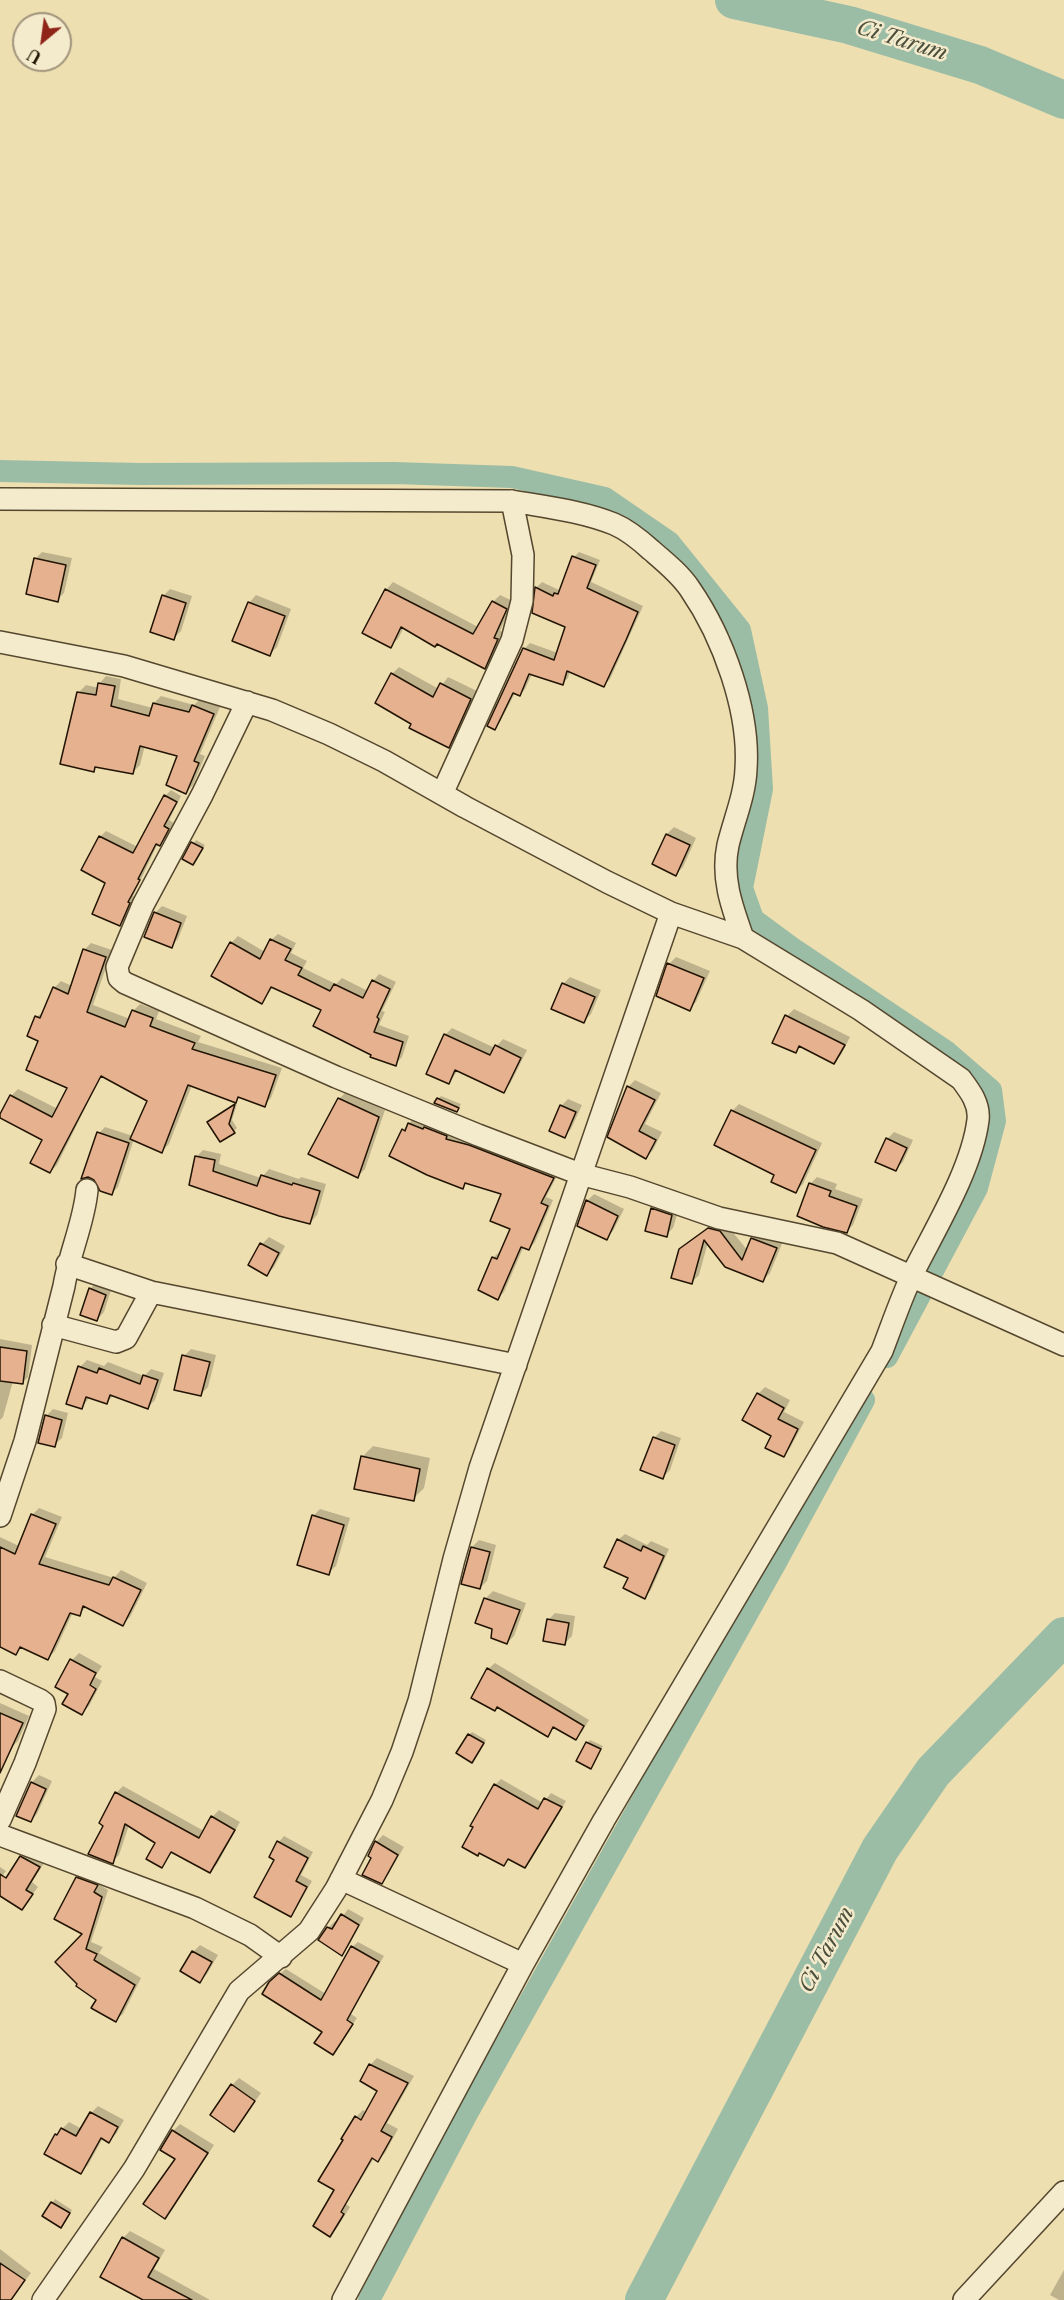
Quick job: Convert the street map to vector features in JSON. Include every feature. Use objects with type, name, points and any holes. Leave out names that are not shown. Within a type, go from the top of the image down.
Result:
[{"type":"street","points":[[0,499],[512,501],[583,514],[616,525],[639,540],[690,588],[718,639],[741,712],[746,739],[746,772],[728,845],[725,867],[729,899],[743,938]]},
{"type":"street","points":[[442,794],[508,651],[522,602],[523,555],[512,501]]},
{"type":"street","points":[[0,642],[123,666],[272,710],[329,734],[384,761],[607,882],[671,913],[743,938],[861,1010],[961,1079],[977,1107],[978,1119],[967,1160],[912,1276],[882,1351],[610,1810],[524,1964],[343,2300]]},
{"type":"street","points":[[247,702],[202,795],[143,905],[117,967],[119,978],[124,982],[336,1077],[478,1135],[580,1174],[630,1187],[719,1218],[837,1243],[1064,1345]]},
{"type":"street","points":[[43,2300],[134,2169],[239,1991],[309,1931],[341,1879],[381,1800],[402,1752],[419,1701],[468,1509],[580,1174],[671,913]]},
{"type":"street","points":[[0,1516],[26,1441],[67,1264],[86,1203],[87,1190]]},
{"type":"street","points":[[67,1264],[151,1292],[516,1365]]},
{"type":"street","points":[[53,1325],[116,1342],[126,1338],[151,1292]]},
{"type":"street","points":[[0,1681],[44,1703],[45,1708],[25,1763],[0,1820]]},
{"type":"street","points":[[0,1835],[195,1908],[250,1935],[280,1957]]},
{"type":"street","points":[[341,1879],[524,1964]]},
{"type":"street","points":[[964,2300],[1064,2192]]},
{"type":"building","points":[[572,556],[596,565],[587,588],[638,612],[626,640],[604,687],[567,671],[563,685],[529,674],[520,696],[513,693],[495,730],[487,726],[523,648],[554,660],[565,627],[532,613],[535,587],[553,596],[554,593],[558,594]]},
{"type":"building","points":[[34,558],[66,565],[58,602],[26,594]]},
{"type":"building","points":[[385,589],[473,634],[492,601],[507,609],[494,638],[498,639],[485,669],[437,644],[435,647],[401,627],[391,648],[362,633]]},
{"type":"building","points":[[162,595],[186,603],[174,640],[150,632]]},
{"type":"building","points":[[248,602],[285,616],[270,656],[232,641]]},
{"type":"building","points":[[391,673],[433,697],[440,683],[471,699],[449,748],[409,728],[411,724],[375,703]]},
{"type":"building","points":[[98,683],[115,686],[111,706],[149,716],[153,703],[189,712],[192,705],[214,714],[194,761],[199,763],[186,794],[166,785],[177,756],[140,746],[133,774],[95,767],[94,772],[60,764],[77,692],[96,695]]},
{"type":"building","points":[[164,795],[177,802],[164,826],[169,829],[160,846],[156,844],[138,879],[140,880],[128,902],[130,903],[120,926],[92,914],[105,883],[81,870],[99,836],[133,853]]},
{"type":"building","points":[[666,834],[690,845],[676,876],[652,864]]},
{"type":"building","points":[[191,842],[203,848],[193,865],[182,859]]},
{"type":"building","points":[[154,912],[181,923],[172,948],[144,937]]},
{"type":"building","points":[[270,939],[291,949],[285,960],[302,968],[298,975],[330,991],[334,984],[363,998],[372,980],[390,989],[377,1017],[379,1019],[374,1032],[403,1042],[396,1066],[370,1057],[371,1055],[313,1026],[321,1010],[271,987],[262,1004],[211,976],[230,942],[260,959]]},
{"type":"building","points":[[83,949],[106,957],[87,1012],[125,1027],[132,1010],[153,1018],[150,1026],[195,1043],[192,1049],[276,1075],[265,1107],[238,1097],[236,1103],[188,1085],[162,1153],[130,1139],[147,1101],[101,1076],[50,1173],[30,1163],[42,1140],[0,1118],[0,1114],[10,1095],[52,1117],[67,1088],[26,1070],[38,1041],[27,1036],[35,1016],[40,1018],[53,987],[68,994]]},
{"type":"building","points":[[667,963],[704,978],[690,1011],[656,996]]},
{"type":"building","points":[[562,983],[595,997],[584,1023],[551,1009]]},
{"type":"building","points":[[785,1015],[845,1045],[834,1064],[799,1046],[796,1053],[772,1043]]},
{"type":"building","points":[[444,1034],[490,1055],[495,1045],[521,1058],[504,1093],[455,1070],[449,1084],[426,1074]]},
{"type":"building","points":[[627,1086],[655,1100],[639,1131],[656,1140],[646,1159],[607,1137]]},
{"type":"building","points":[[338,1098],[379,1117],[358,1178],[308,1154]]},
{"type":"building","points":[[437,1098],[459,1108],[457,1112],[434,1103]]},
{"type":"building","points":[[235,1104],[229,1124],[235,1133],[220,1142],[207,1122]]},
{"type":"building","points":[[560,1105],[576,1112],[565,1138],[549,1131]]},
{"type":"building","points":[[731,1110],[816,1150],[796,1193],[771,1182],[774,1175],[714,1145]]},
{"type":"building","points":[[408,1123],[423,1129],[424,1127],[447,1136],[446,1139],[469,1145],[554,1178],[541,1203],[548,1206],[529,1250],[521,1247],[498,1300],[478,1290],[492,1257],[497,1259],[510,1229],[490,1221],[501,1194],[465,1183],[463,1189],[427,1175],[389,1156],[402,1129],[405,1131]]},
{"type":"building","points":[[97,1132],[129,1143],[112,1195],[100,1191],[94,1180],[88,1177],[81,1179]]},
{"type":"building","points":[[886,1138],[907,1148],[896,1171],[875,1162]]},
{"type":"building","points":[[195,1156],[215,1160],[213,1171],[257,1186],[261,1175],[320,1191],[310,1224],[279,1216],[189,1185]]},
{"type":"building","points":[[809,1183],[831,1191],[829,1196],[857,1206],[847,1233],[823,1227],[797,1216]]},
{"type":"building","points":[[586,1200],[618,1216],[607,1240],[577,1226]]},
{"type":"building","points":[[651,1208],[672,1215],[667,1237],[645,1231]]},
{"type":"building","points":[[708,1228],[720,1231],[742,1260],[751,1238],[777,1248],[763,1282],[725,1267],[704,1240],[692,1284],[671,1278],[679,1249]]},
{"type":"building","points":[[260,1243],[279,1253],[267,1276],[248,1265]]},
{"type":"building","points":[[89,1288],[106,1295],[97,1321],[80,1315]]},
{"type":"building","points":[[0,1347],[27,1351],[23,1384],[0,1381]]},
{"type":"building","points":[[182,1355],[210,1362],[201,1396],[174,1390]]},
{"type":"building","points":[[78,1366],[97,1373],[99,1368],[140,1384],[143,1375],[158,1380],[148,1409],[110,1395],[107,1404],[86,1397],[82,1409],[66,1404]]},
{"type":"building","points":[[757,1393],[784,1408],[778,1419],[798,1429],[784,1457],[765,1448],[771,1436],[742,1420]]},
{"type":"building","points":[[45,1415],[62,1420],[55,1447],[38,1443]]},
{"type":"building","points":[[653,1437],[675,1445],[663,1479],[640,1470]]},
{"type":"building","points":[[361,1456],[420,1469],[414,1501],[354,1489]]},
{"type":"building","points":[[31,1514],[56,1524],[39,1564],[109,1585],[113,1577],[141,1590],[123,1626],[83,1606],[80,1616],[70,1613],[48,1660],[20,1647],[16,1655],[0,1647],[0,1547],[15,1554]]},
{"type":"building","points":[[312,1515],[344,1525],[329,1575],[297,1565]]},
{"type":"building","points":[[617,1539],[641,1551],[643,1546],[664,1556],[645,1599],[623,1588],[628,1578],[604,1567]]},
{"type":"building","points":[[471,1547],[490,1552],[480,1589],[461,1584]]},
{"type":"building","points":[[484,1598],[520,1610],[507,1644],[491,1638],[492,1629],[475,1623]]},
{"type":"building","points":[[547,1619],[569,1623],[565,1645],[543,1641]]},
{"type":"building","points":[[70,1659],[96,1673],[90,1685],[96,1689],[82,1715],[62,1704],[68,1694],[55,1687]]},
{"type":"building","points":[[487,1668],[584,1726],[576,1740],[553,1727],[548,1737],[497,1707],[495,1711],[471,1698]]},
{"type":"building","points":[[0,1713],[23,1723],[0,1773]]},
{"type":"building","points":[[468,1734],[484,1743],[472,1763],[456,1753]]},
{"type":"building","points":[[586,1742],[601,1749],[591,1769],[576,1761]]},
{"type":"building","points":[[31,1782],[46,1789],[31,1822],[16,1816]]},
{"type":"building","points":[[494,1784],[538,1809],[544,1798],[562,1807],[525,1868],[508,1859],[504,1866],[462,1847],[473,1827],[470,1826]]},
{"type":"building","points":[[115,1792],[199,1838],[211,1816],[235,1830],[210,1873],[171,1852],[162,1868],[146,1859],[155,1843],[125,1824],[113,1864],[88,1854],[103,1826],[99,1823]]},
{"type":"building","points":[[277,1841],[308,1858],[296,1881],[307,1887],[291,1917],[254,1897],[274,1860],[269,1857]]},
{"type":"building","points":[[375,1841],[398,1855],[382,1884],[362,1875],[371,1858],[368,1856]]},
{"type":"building","points":[[20,1856],[40,1867],[26,1890],[33,1894],[22,1910],[0,1896],[0,1874],[6,1878]]},
{"type":"building","points":[[76,1877],[98,1885],[94,1892],[102,1897],[86,1949],[97,1954],[94,1960],[135,1985],[116,2022],[91,2008],[96,2000],[76,1986],[77,1984],[55,1962],[82,1934],[54,1919]]},
{"type":"building","points":[[341,1914],[359,1925],[342,1956],[318,1940],[327,1927],[332,1929]]},
{"type":"building","points":[[351,1946],[379,1962],[347,2020],[353,2024],[333,2055],[314,2043],[322,2032],[262,1994],[269,1982],[279,1973],[321,2000]]},
{"type":"building","points":[[192,1951],[212,1962],[200,1983],[180,1971]]},
{"type":"building","points":[[369,2064],[408,2083],[381,2131],[392,2137],[378,2162],[372,2158],[341,2212],[344,2214],[330,2237],[313,2226],[334,2190],[318,2181],[355,2116],[361,2120],[377,2091],[360,2081]]},
{"type":"building","points":[[231,2084],[255,2101],[234,2132],[210,2115]]},
{"type":"building","points":[[90,2112],[118,2127],[109,2143],[101,2138],[81,2174],[44,2154],[61,2128],[76,2136]]},
{"type":"building","points":[[172,2130],[208,2153],[165,2219],[143,2204],[175,2159],[160,2150]]},
{"type":"building","points":[[51,2202],[70,2213],[61,2228],[42,2216]]},
{"type":"building","points":[[122,2237],[159,2258],[148,2277],[192,2300],[143,2300],[100,2277]]},
{"type":"building","points":[[0,2263],[25,2280],[11,2300],[0,2300]]},
{"type":"waterway","name":"Ci Tarum","points":[[734,0],[849,25],[980,65],[1064,100]]},
{"type":"waterway","points":[[0,471],[140,474],[395,473],[512,477],[605,498],[669,542],[740,630],[757,708],[762,789],[742,888],[753,919],[795,950],[947,1052],[991,1090],[995,1121],[977,1188],[887,1357]]},
{"type":"waterway","points":[[369,2300],[469,2110],[775,1564],[864,1400]]},
{"type":"waterway","name":"Ci Tarum","points":[[644,2300],[880,1849],[933,1772],[1064,1636]]}]
